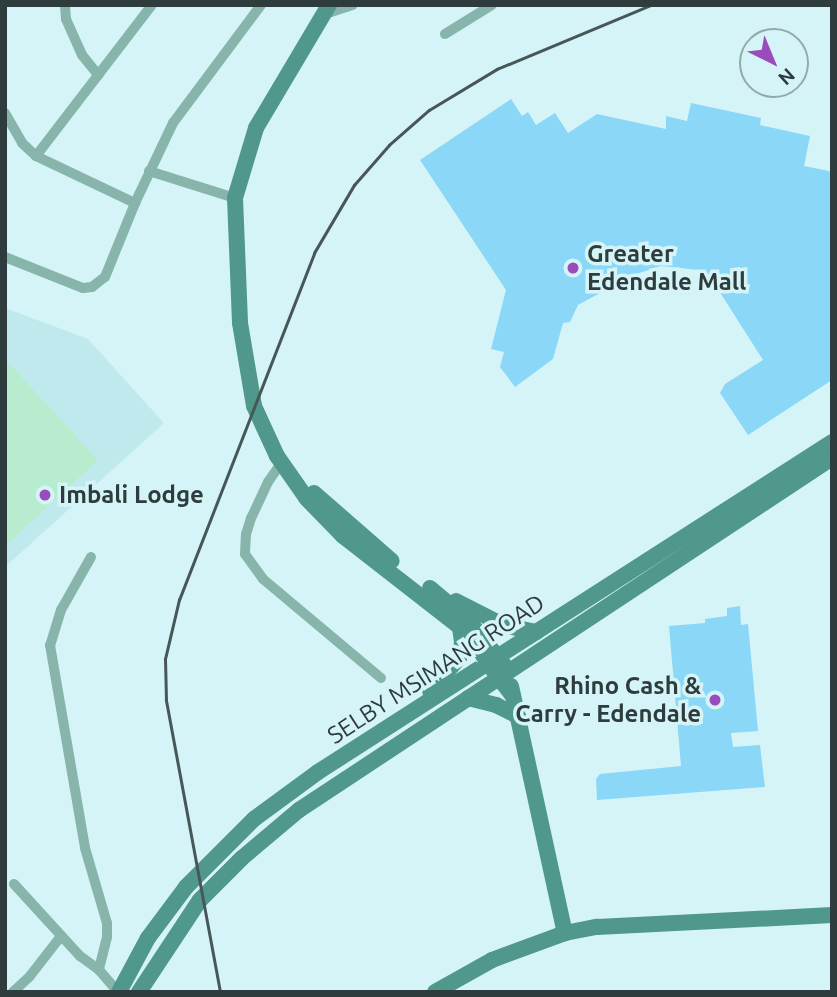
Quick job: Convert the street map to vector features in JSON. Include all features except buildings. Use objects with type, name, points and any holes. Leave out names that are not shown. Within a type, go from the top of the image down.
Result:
[{"type":"main road","points":[[326,10],[256,128],[235,198],[240,323],[247,373],[260,420],[301,492],[343,536],[460,627],[493,660]]},
{"type":"main road","name":"SELBY MSIMANG ROAD","points":[[118,992],[148,938],[186,887],[215,854],[278,801],[406,715],[832,442]]},
{"type":"main road","name":"SELBY MSIMANG ROAD","points":[[139,992],[195,907],[226,872],[299,810],[832,458]]},
{"type":"main road","points":[[285,468],[384,554],[469,621],[503,676],[513,696],[518,716],[565,933]]},
{"type":"main road","points":[[425,585],[503,625],[536,632]]},
{"type":"main road","points":[[406,715],[455,665],[462,651],[460,627]]},
{"type":"main road","points":[[468,698],[496,705],[518,716]]},
{"type":"main road","points":[[435,992],[492,960],[565,933],[597,927],[832,915]]},
{"type":"street","points":[[65,5],[66,19],[82,55],[98,75]]},
{"type":"street","points":[[36,156],[152,5]]},
{"type":"street","points":[[5,257],[73,285],[92,286],[105,276],[149,171],[173,123],[261,5]]},
{"type":"street","points":[[326,10],[352,5]]},
{"type":"street","points":[[445,34],[492,5]]},
{"type":"street","points":[[5,113],[22,143],[36,156],[135,203]]},
{"type":"street","points":[[149,171],[235,198]]},
{"type":"street","points":[[285,468],[268,482],[251,518],[245,554],[263,579],[382,678]]},
{"type":"street","points":[[91,557],[61,610],[50,645],[85,848],[107,923],[107,937],[99,970]]},
{"type":"street","points":[[13,884],[118,992]]},
{"type":"street","points":[[13,992],[30,976],[61,936]]},
{"type":"shaded area","name":"Imbali Lodge","points":[[5,308],[88,339],[164,423],[5,567]]},
{"type":"green space","points":[[5,359],[98,460],[5,546]]},
{"type":"railway","points":[[220,992],[166,700],[165,659],[179,600],[314,253],[354,185],[389,145],[429,110],[497,69],[651,5]]},
{"type":"place","name":"Greater Edendale Mall","points":[[573,268]]},
{"type":"place","name":"Imbali Lodge","points":[[45,495]]},
{"type":"place","name":"Rhino Cash & Carry - Edendale","points":[[715,700]]}]
